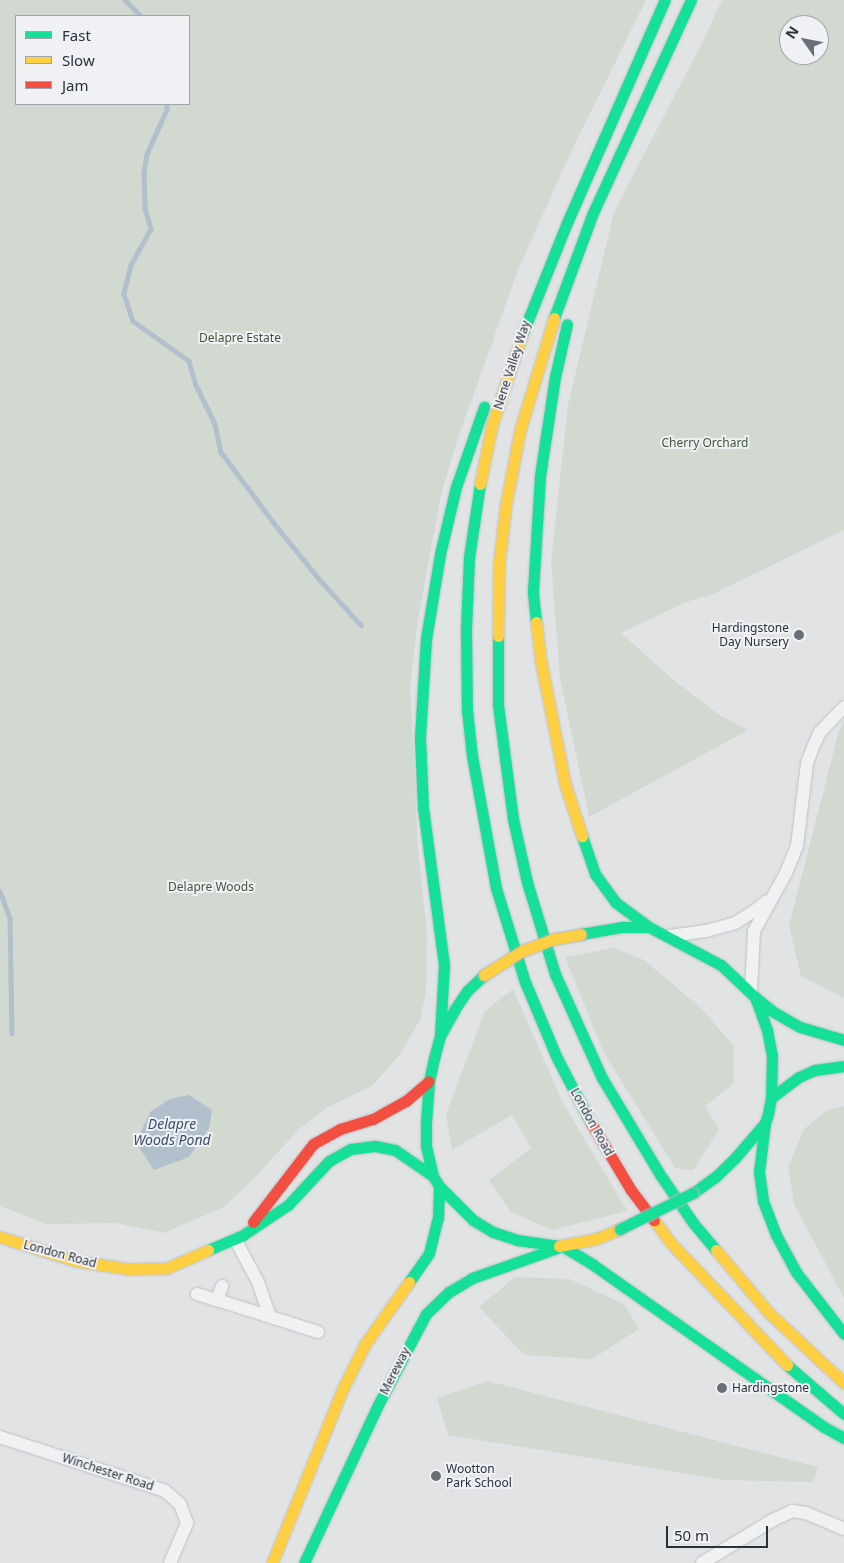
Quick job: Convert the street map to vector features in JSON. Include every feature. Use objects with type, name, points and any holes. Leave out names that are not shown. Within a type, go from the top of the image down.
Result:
[{"type":"main road","name":"Nene Valley Way","points":[[472,756],[467,710],[466,629],[469,558],[477,498],[492,426],[527,318],[566,225],[666,0]]},
{"type":"main road","name":"Nene Valley Way","points":[[691,0],[592,215],[553,321],[520,430],[506,503],[499,562],[497,632],[498,705],[503,753],[513,819],[530,891],[555,974],[602,1078],[661,1176],[694,1224],[769,1313],[844,1383]]},
{"type":"main road","points":[[502,355],[558,216],[622,101]]},
{"type":"main road","points":[[592,215],[555,377],[540,476],[533,591],[540,657],[565,784],[595,874],[615,902],[649,927],[670,936],[720,965],[772,1011],[800,1027],[844,1040]]},
{"type":"main road","points":[[272,1563],[344,1386],[365,1344],[429,1253],[438,1218],[436,1181],[426,1146],[429,1081],[440,1036],[444,965],[423,807],[420,737],[426,639],[440,554],[456,487],[489,392]]},
{"type":"main road","name":"London Road","points":[[472,756],[496,888],[524,982],[557,1058],[592,1126],[631,1190],[670,1242],[798,1376],[844,1414]]},
{"type":"main road","points":[[440,1036],[467,992],[484,975],[522,951],[554,939],[622,927],[649,927]]},
{"type":"main road","points":[[753,994],[767,1030],[772,1055],[771,1098],[764,1123],[759,1172],[763,1201],[772,1227],[796,1272],[844,1334]]},
{"type":"main road","points":[[771,1098],[799,1077],[816,1070],[844,1066]]},
{"type":"main road","name":"London Road","points":[[239,1237],[313,1144],[340,1129],[373,1119],[406,1101],[429,1081]]},
{"type":"main road","name":"Mereway","points":[[306,1561],[332,1500],[426,1314],[449,1292],[472,1278],[560,1248],[596,1240],[693,1193],[715,1177],[735,1158],[764,1123]]},
{"type":"main road","name":"London Road","points":[[0,1238],[76,1261],[128,1269],[167,1268],[239,1237],[288,1206],[328,1161],[351,1149],[375,1146],[396,1150],[436,1181],[473,1220],[493,1232],[517,1240],[560,1248]]},
{"type":"main road","points":[[560,1248],[592,1264],[824,1427],[844,1438]]},
{"type":"street","points":[[753,994],[754,930],[786,873],[797,846],[808,763],[812,747],[820,732],[844,707]]},
{"type":"street","points":[[670,936],[706,931],[735,923],[756,910],[773,895]]},
{"type":"street","points":[[239,1237],[270,1316]]},
{"type":"street","points":[[217,1300],[222,1286]]},
{"type":"street","points":[[197,1294],[318,1332]]},
{"type":"street","name":"Winchester Road","points":[[0,1437],[165,1491],[180,1504],[187,1523],[170,1563]]},
{"type":"street","points":[[702,1563],[773,1520],[792,1511],[806,1513],[844,1529]]},
{"type":"green space","name":"Delapre Woods","points":[[0,0],[646,0],[569,156],[518,270],[457,441],[441,495],[418,619],[410,686],[418,848],[427,932],[426,992],[420,1020],[400,1054],[373,1085],[326,1108],[299,1129],[257,1175],[224,1207],[164,1233],[116,1223],[46,1224],[0,1206]]},
{"type":"green space","name":"Cherry Orchard","points":[[722,0],[844,0],[844,530],[713,594],[686,602],[621,633],[670,677],[719,715],[748,730],[589,817],[560,678],[551,562],[568,405],[614,212],[702,43]]},
{"type":"green space","points":[[844,720],[844,998],[801,976],[789,926],[838,734]]},
{"type":"green space","points":[[614,948],[644,960],[702,1009],[734,1046],[733,1084],[705,1106],[719,1130],[693,1170],[675,1168],[603,1051],[565,957]]},
{"type":"green space","points":[[513,989],[563,1103],[627,1211],[552,1230],[511,1212],[489,1180],[531,1148],[512,1115],[452,1150],[446,1114],[485,1011]]},
{"type":"green space","points":[[844,1106],[844,1298],[794,1204],[788,1167],[804,1129],[829,1109]]},
{"type":"green space","points":[[515,1277],[570,1279],[625,1305],[639,1329],[592,1359],[524,1355],[479,1307]]},
{"type":"green space","points":[[488,1381],[818,1467],[813,1482],[725,1480],[448,1435],[437,1398]]},
{"type":"water","name":"Delapre Woods Pond","points":[[189,1095],[212,1110],[209,1128],[189,1157],[154,1170],[136,1143],[150,1112],[170,1099]]},
{"type":"waterway","points":[[125,0],[140,15]]},
{"type":"waterway","points":[[167,105],[167,110],[147,154],[144,174],[145,208],[151,229],[131,265],[124,294],[133,321],[189,361],[196,385],[215,424],[221,452],[277,527],[320,580],[361,625]]},
{"type":"waterway","points":[[0,891],[10,919],[12,1033]]},
{"type":"traffic: fast","points":[[522,335],[566,225],[665,0]]},
{"type":"traffic: fast","points":[[554,318],[592,215],[691,0]]},
{"type":"traffic: fast","points":[[536,622],[533,591],[540,476],[555,377],[567,324]]},
{"type":"traffic: fast","points":[[440,1036],[444,965],[423,807],[420,737],[426,639],[440,554],[456,487],[484,407]]},
{"type":"traffic: fast","points":[[480,484],[469,558],[466,629],[467,710],[472,756],[496,888],[525,982],[557,1058],[591,1123]]},
{"type":"traffic: fast","points":[[498,636],[498,705],[513,819],[527,882],[555,974],[602,1078],[661,1176],[694,1224],[716,1250]]},
{"type":"traffic: fast","points":[[582,836],[595,874],[615,902],[649,927]]},
{"type":"traffic: fast","points":[[581,934],[622,927],[649,927],[721,965],[755,997],[767,1030],[772,1055],[771,1098],[768,1114],[765,1123],[735,1158],[715,1177],[693,1193]]},
{"type":"traffic: fast","points":[[484,975],[467,991],[455,1009],[440,1036],[434,1058],[429,1081],[426,1123],[426,1146],[433,1176],[439,1186],[473,1220],[493,1232],[517,1240],[559,1246]]},
{"type":"traffic: fast","points":[[755,997],[772,1011],[800,1027],[844,1040]]},
{"type":"traffic: fast","points":[[771,1098],[799,1077],[815,1070],[844,1066]]},
{"type":"traffic: fast","points":[[765,1123],[759,1172],[763,1201],[776,1235],[796,1272],[844,1334]]},
{"type":"traffic: fast","points":[[208,1250],[243,1235],[288,1205],[329,1161],[351,1149],[375,1146],[395,1150],[433,1176]]},
{"type":"traffic: fast","points":[[409,1282],[429,1253],[438,1218],[439,1186]]},
{"type":"traffic: fast","points":[[620,1229],[693,1193]]},
{"type":"traffic: fast","points":[[564,1247],[592,1264],[824,1427],[844,1438]]},
{"type":"traffic: fast","points":[[304,1563],[378,1405],[426,1314],[449,1292],[472,1278],[557,1248]]},
{"type":"traffic: fast","points":[[787,1365],[844,1414]]},
{"type":"traffic: slow","points":[[498,636],[499,562],[506,503],[520,430],[554,318]]},
{"type":"traffic: slow","points":[[480,484],[492,425],[522,335]]},
{"type":"traffic: slow","points":[[536,622],[540,657],[565,784],[582,836]]},
{"type":"traffic: slow","points":[[484,975],[522,951],[554,939],[581,934]]},
{"type":"traffic: slow","points":[[654,1220],[670,1242],[787,1365]]},
{"type":"traffic: slow","points":[[559,1246],[596,1239],[620,1229]]},
{"type":"traffic: slow","points":[[0,1237],[76,1261],[128,1269],[167,1268],[208,1250]]},
{"type":"traffic: slow","points":[[716,1250],[769,1313],[844,1383]]},
{"type":"traffic: slow","points":[[272,1563],[344,1386],[365,1344],[409,1282]]},
{"type":"traffic: jam","points":[[253,1222],[313,1144],[340,1129],[373,1119],[406,1101],[429,1081]]},
{"type":"traffic: jam","points":[[591,1123],[631,1190],[654,1220]]},
{"type":"place","name":"Hardingstone Day Nursery","points":[[799,635]]},
{"type":"place","name":"Hardingstone","points":[[722,1388]]},
{"type":"place","name":"Wootton Park School","points":[[436,1476]]},
{"type":"park label","name":"Delapre Estate","points":[[240,338]]}]
